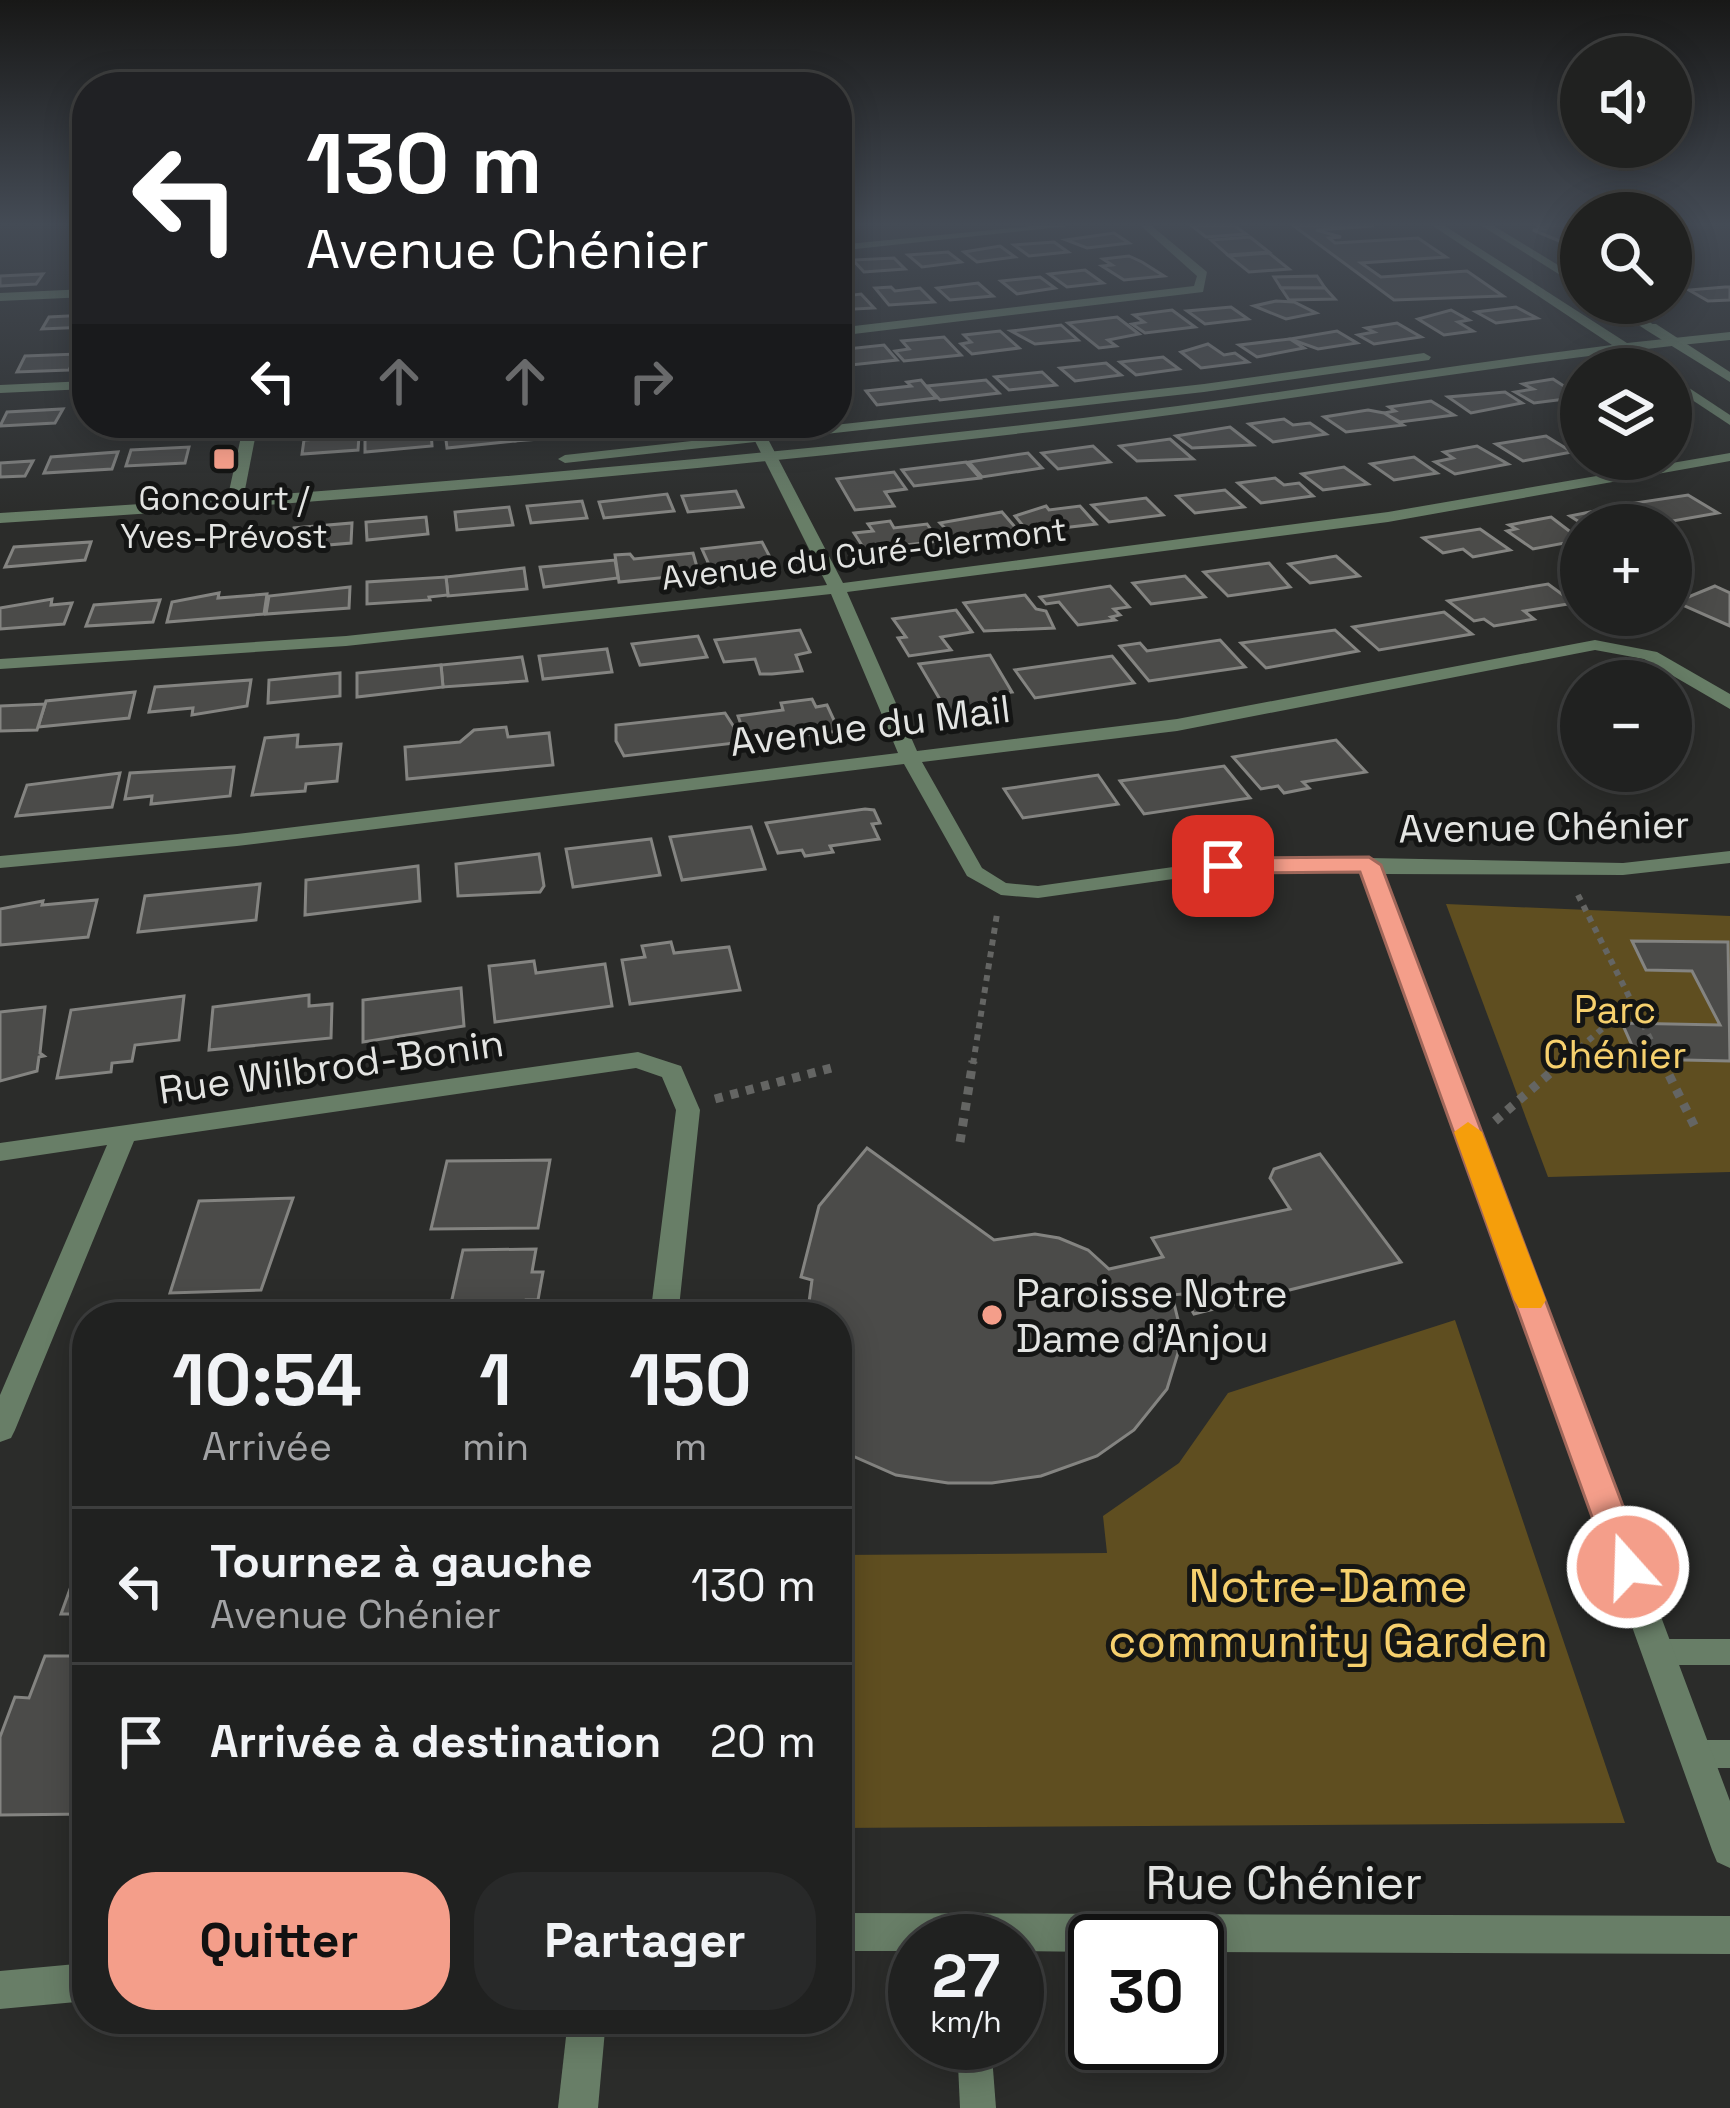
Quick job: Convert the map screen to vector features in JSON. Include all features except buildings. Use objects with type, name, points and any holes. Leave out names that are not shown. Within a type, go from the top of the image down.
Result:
[{"type":"street","points":[[852,330],[901,324]]},
{"type":"street","points":[[1591,324],[1626,348]]},
{"type":"street","points":[[1647,324],[1730,378]]},
{"type":"street","points":[[1475,350],[1681,324]]},
{"type":"street","points":[[0,518],[1225,404],[1623,346],[1730,336]]},
{"type":"street","points":[[852,437],[1453,353]]},
{"type":"street","points":[[0,389],[72,386]]},
{"type":"street","points":[[1204,388],[1225,404]]},
{"type":"street","points":[[1692,395],[1730,421]]},
{"type":"street","points":[[236,497],[247,438]]},
{"type":"street","points":[[767,449],[846,438]]},
{"type":"street","points":[[767,449],[909,756],[974,872],[1001,889]]},
{"type":"street","name":"Avenue du Curé-Clermont","points":[[0,664],[346,641],[835,589],[1388,517],[1730,458]]},
{"type":"street","points":[[0,503],[236,497]]},
{"type":"street","name":"Avenue du Mail","points":[[0,862],[237,840],[1177,725],[1595,645],[1668,659],[1730,703]]},
{"type":"street","name":"Avenue Chénier","points":[[1001,889],[1038,892],[1223,866],[1623,869],[1730,857]]},
{"type":"street","points":[[1369,865],[1730,1850]]},
{"type":"street","name":"Rue Wilbrod-Bonin","points":[[0,1152],[638,1060],[671,1072],[688,1110]]},
{"type":"street","points":[[666,1302],[688,1110]]},
{"type":"street","points":[[0,1430],[123,1136]]},
{"type":"street","name":"Rue Chénier","points":[[852,1933],[888,1934]]},
{"type":"street","name":"Rue Chénier","points":[[1044,1937],[1730,1935]]},
{"type":"street","points":[[0,1990],[72,1983]]},
{"type":"street","points":[[578,2108],[585,2034]]},
{"type":"lane","points":[[1660,1652],[1730,1652]]},
{"type":"lane","points":[[1697,1754],[1730,1754]]},
{"type":"lane","points":[[976,2070],[978,2108]]},
{"type":"path","points":[[1565,869],[1696,1129]]},
{"type":"path","points":[[960,1142],[1001,889]]},
{"type":"path","points":[[1472,1141],[1630,1004]]},
{"type":"path","points":[[688,1110],[835,1067]]},
{"type":"green space","name":"Parc Chénier","points":[[1446,904],[1730,916],[1730,1172],[1548,1177]]},
{"type":"green space","name":"Notre-Dame community Garden","points":[[1455,1320],[1625,1823],[852,1828],[852,1555],[1107,1553],[1103,1516],[1179,1463],[1228,1393]]},
{"type":"slow traffic","points":[[1468,1132],[1530,1300]]},
{"type":"place","name":"Goncourt / Yves-Prévost","points":[[224,459]]},
{"type":"place","name":"Paroisse Notre Dame d'Anjou","points":[[992,1315]]},
{"type":"route","points":[[1223,866],[1369,865],[1628,1567]]}]
